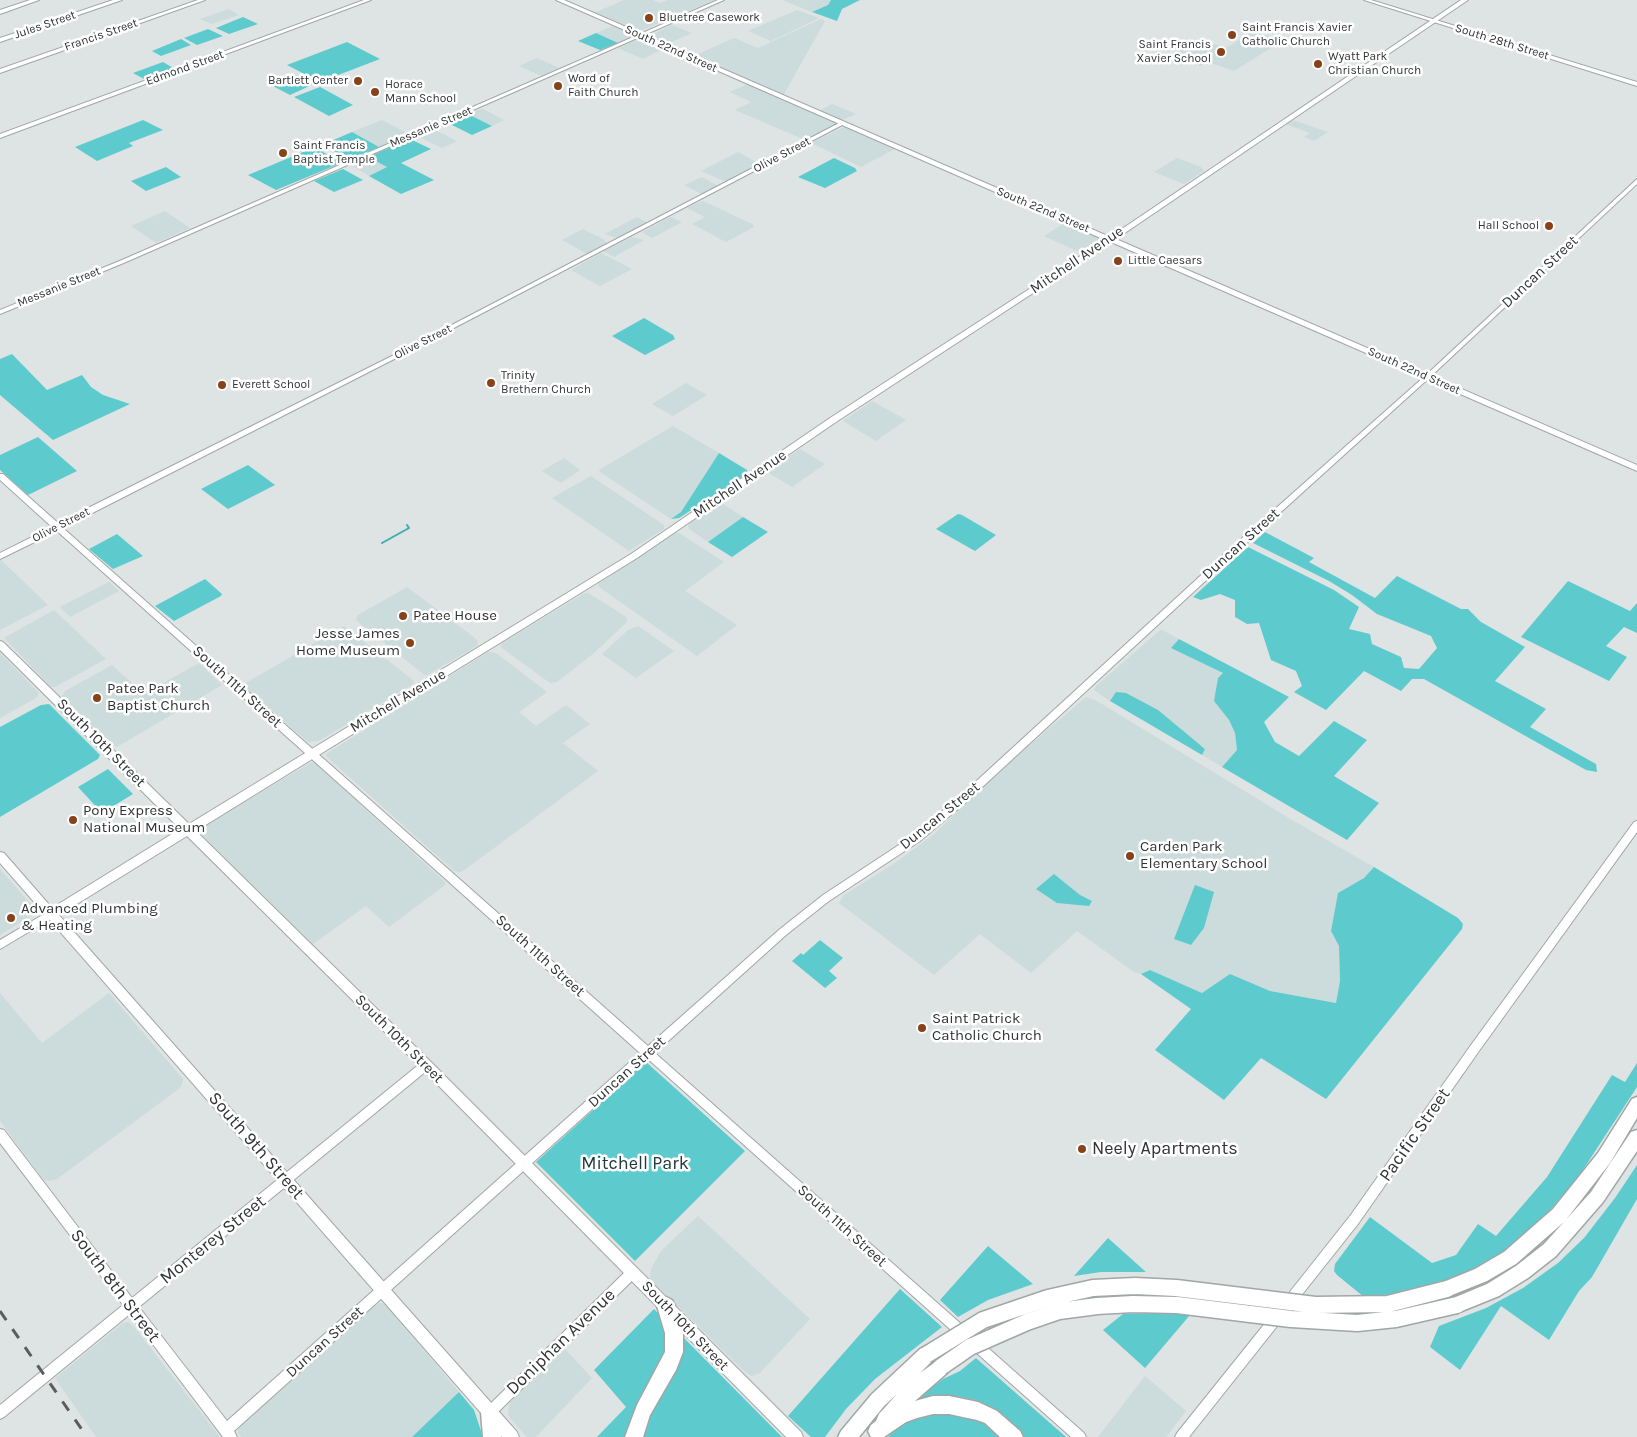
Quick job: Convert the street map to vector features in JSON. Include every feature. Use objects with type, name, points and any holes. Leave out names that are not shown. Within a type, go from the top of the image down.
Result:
[{"type":"highway","points":[[847,1437],[878,1400],[926,1355],[983,1320],[1040,1300],[1093,1288],[1135,1286],[1176,1288],[1315,1305],[1388,1304],[1447,1290],[1481,1275],[1510,1258],[1536,1238],[1559,1215],[1604,1158],[1637,1104]]},
{"type":"highway","points":[[874,1434],[916,1387],[970,1347],[1027,1322],[1059,1311],[1096,1306],[1134,1304],[1177,1305],[1308,1321],[1357,1323],[1396,1319],[1458,1305],[1493,1290],[1522,1272],[1550,1250],[1597,1197],[1637,1138]]},
{"type":"highway","points":[[634,1437],[643,1411],[670,1364],[674,1352],[674,1332],[666,1306]]},
{"type":"highway","points":[[874,1434],[901,1415],[933,1405],[949,1405],[978,1411],[1002,1425],[1014,1437]]},
{"type":"highway","points":[[490,1412],[492,1437]]},
{"type":"main road","points":[[0,12],[36,0]]},
{"type":"main road","name":"Jules Street","points":[[0,40],[119,0]]},
{"type":"main road","name":"South 22nd Street","points":[[559,0],[1637,468]]},
{"type":"main road","name":"Mitchell Avenue","points":[[51,914],[311,753],[603,576],[833,420],[1110,239],[1465,0]]},
{"type":"main road","name":"South 10th Street","points":[[0,644],[426,1065],[796,1437]]},
{"type":"main road","name":"South 9th Street","points":[[0,856],[512,1437]]},
{"type":"street","name":"Francis Street","points":[[0,71],[202,0]]},
{"type":"street","name":"Edmond Street","points":[[0,136],[369,0]]},
{"type":"street","name":"Messanie Street","points":[[0,312],[132,257],[722,0]]},
{"type":"street","name":"South 28th Street","points":[[1366,0],[1637,84]]},
{"type":"street","name":"Olive Street","points":[[0,556],[398,355],[843,123]]},
{"type":"street","name":"Duncan Street","points":[[228,1433],[384,1290],[783,932],[826,898],[917,838],[962,800],[1231,552],[1427,377],[1637,181]]},
{"type":"street","name":"South 11th Street","points":[[0,476],[1080,1437]]},
{"type":"street","name":"Pacific Street","points":[[1181,1437],[1354,1220],[1475,1048],[1637,825]]},
{"type":"street","name":"Mitchell Avenue","points":[[0,945],[51,914]]},
{"type":"street","name":"Monterey Street","points":[[0,1413],[426,1065]]},
{"type":"street","name":"South 8th Street","points":[[0,1134],[228,1433]]},
{"type":"street","name":"Doniphan Avenue","points":[[490,1412],[633,1272]]},
{"type":"shaded area","points":[[624,0],[653,0],[660,3],[668,0],[715,0],[640,31],[594,13]]},
{"type":"shaded area","points":[[782,0],[831,0],[828,5],[812,12]]},
{"type":"shaded area","points":[[229,9],[239,15],[212,24],[200,19]]},
{"type":"shaded area","points":[[797,10],[819,18],[771,41],[748,31]]},
{"type":"shaded area","points":[[821,19],[825,21],[783,96],[694,56],[734,38],[758,48]]},
{"type":"shaded area","points":[[672,25],[692,33],[667,44],[649,36]]},
{"type":"shaded area","points":[[613,26],[633,36],[618,43],[596,33]]},
{"type":"shaded area","name":"Saint Francis Xavier School","points":[[1254,31],[1282,41],[1234,71],[1208,62],[1200,66],[1170,55],[1199,39],[1226,48]]},
{"type":"shaded area","points":[[640,39],[665,48],[643,59],[618,48]]},
{"type":"shaded area","points":[[537,58],[559,68],[541,76],[519,66]]},
{"type":"shaded area","points":[[748,84],[836,124],[805,140],[735,110],[751,102],[730,92]]},
{"type":"shaded area","points":[[832,104],[856,114],[842,120],[819,111]]},
{"type":"shaded area","points":[[481,109],[504,120],[492,126],[468,114]]},
{"type":"shaded area","points":[[382,120],[407,133],[379,147],[352,132]]},
{"type":"shaded area","points":[[1293,120],[1328,132],[1314,141],[1304,137],[1310,133],[1285,124]]},
{"type":"shaded area","points":[[844,127],[895,149],[861,167],[811,143]]},
{"type":"shaded area","points":[[433,129],[457,141],[442,148],[419,137]]},
{"type":"shaded area","points":[[738,152],[760,164],[727,182],[701,171]]},
{"type":"shaded area","points":[[368,157],[388,167],[369,176],[351,165]]},
{"type":"shaded area","points":[[1177,158],[1201,167],[1204,171],[1184,184],[1154,172]]},
{"type":"shaded area","points":[[702,177],[718,186],[702,194],[684,185]]},
{"type":"shaded area","points":[[703,201],[752,224],[754,227],[726,242],[692,224],[705,217],[687,208]]},
{"type":"shaded area","points":[[165,211],[190,228],[156,243],[131,226]]},
{"type":"shaded area","points":[[637,217],[648,223],[617,238],[605,234]]},
{"type":"shaded area","points":[[671,217],[682,222],[652,238],[642,232]]},
{"type":"shaded area","points":[[1066,222],[1101,240],[1082,253],[1044,236]]},
{"type":"shaded area","points":[[583,229],[605,240],[607,244],[587,254],[562,240]]},
{"type":"shaded area","points":[[632,237],[644,240],[614,257],[603,251]]},
{"type":"shaded area","points":[[601,253],[632,269],[600,286],[571,270]]},
{"type":"shaded area","points":[[686,383],[707,395],[673,416],[652,404]]},
{"type":"shaded area","points":[[872,401],[906,420],[876,441],[843,421]]},
{"type":"shaded area","points":[[673,426],[719,453],[681,512],[671,519],[599,470]]},
{"type":"shaded area","points":[[800,449],[825,464],[792,487],[769,473],[770,469]]},
{"type":"shaded area","points":[[564,458],[580,470],[561,483],[542,471]]},
{"type":"shaded area","points":[[591,476],[664,525],[664,529],[629,551],[552,498]]},
{"type":"shaded area","points":[[720,502],[743,517],[708,542],[689,529],[688,526],[691,521]]},
{"type":"shaded area","points":[[675,532],[724,562],[685,591],[737,625],[697,656],[599,587],[598,584]]},
{"type":"shaded area","points":[[0,559],[48,605],[0,630]]},
{"type":"shaded area","points":[[109,582],[119,591],[70,617],[60,607]]},
{"type":"shaded area","points":[[407,587],[475,638],[478,642],[477,646],[427,675],[423,674],[356,620],[358,615]]},
{"type":"shaded area","points":[[588,593],[627,618],[627,622],[594,653],[557,682],[550,683],[502,648],[503,642]]},
{"type":"shaded area","points":[[54,610],[106,659],[55,687],[51,687],[4,638]]},
{"type":"shaded area","points":[[344,626],[414,681],[413,684],[319,741],[308,742],[244,687],[244,684]]},
{"type":"shaded area","points":[[638,626],[674,651],[636,678],[602,654],[628,630]]},
{"type":"shaded area","points":[[1162,630],[1179,639],[1172,648],[1223,673],[1214,701],[1229,720],[1235,733],[1237,750],[1222,767],[1202,755],[1205,748],[1116,692],[1110,701],[1094,690],[1096,686]]},
{"type":"shaded area","points":[[488,652],[496,653],[547,692],[519,712],[536,726],[566,705],[590,724],[563,743],[598,771],[463,871],[459,872],[454,871],[327,757],[326,754]]},
{"type":"shaded area","points":[[0,653],[39,693],[36,698],[0,718]]},
{"type":"shaded area","points":[[199,663],[222,685],[117,747],[112,745],[62,696],[65,691],[112,665],[144,694]]},
{"type":"shaded area","name":"Carden Park Elementary School","points":[[1086,697],[1097,701],[1292,820],[1374,867],[1364,878],[1338,893],[1331,931],[1339,946],[1340,981],[1336,1003],[1270,991],[1230,975],[1202,993],[1150,970],[1141,974],[1134,972],[1077,931],[1031,973],[980,934],[934,975],[839,903],[844,895],[895,863],[934,834],[998,772]]},
{"type":"shaded area","points":[[312,762],[445,882],[445,885],[389,927],[366,906],[313,944],[200,833],[204,826]]},
{"type":"shaded area","points":[[0,869],[35,909],[32,915],[0,935]]},
{"type":"shaded area","points":[[0,993],[42,1043],[109,993],[183,1079],[180,1088],[57,1179],[44,1180],[0,1121]]},
{"type":"shaded area","points":[[698,1216],[810,1319],[760,1373],[752,1376],[745,1372],[650,1279],[651,1269],[661,1251]]},
{"type":"shaded area","points":[[381,1303],[386,1305],[459,1392],[412,1437],[241,1437],[238,1433],[239,1427],[244,1420],[376,1305]]},
{"type":"shaded area","points":[[128,1322],[135,1328],[220,1437],[96,1437],[55,1378],[123,1323]]},
{"type":"shaded area","points":[[565,1349],[592,1378],[536,1437],[527,1437],[509,1417],[510,1402]]},
{"type":"shaded area","points":[[1145,1376],[1186,1411],[1166,1437],[1098,1437]]},
{"type":"green space","points":[[831,0],[860,0],[842,9],[837,21],[812,12],[828,5]]},
{"type":"green space","points":[[243,17],[258,24],[229,34],[216,28]]},
{"type":"green space","points":[[208,29],[223,36],[197,45],[184,38]]},
{"type":"green space","points":[[596,33],[618,43],[600,50],[578,41]]},
{"type":"green space","points":[[181,39],[191,45],[161,56],[152,51]]},
{"type":"green space","points":[[347,42],[380,59],[320,82],[287,65]]},
{"type":"green space","points":[[163,62],[175,69],[146,80],[133,73]]},
{"type":"green space","points":[[297,75],[314,84],[290,95],[271,85]]},
{"type":"green space","points":[[320,87],[353,105],[329,116],[294,97]]},
{"type":"green space","points":[[468,114],[492,126],[472,135],[448,123]]},
{"type":"green space","points":[[143,120],[163,130],[129,143],[133,146],[97,161],[75,147]]},
{"type":"green space","points":[[352,132],[379,147],[349,159],[322,145]]},
{"type":"green space","points":[[410,139],[431,149],[401,163],[434,180],[401,194],[369,176],[387,167],[368,157]]},
{"type":"green space","points":[[315,147],[341,163],[276,190],[248,175]]},
{"type":"green space","points":[[834,158],[855,168],[857,171],[825,188],[798,177]]},
{"type":"green space","points":[[166,167],[181,177],[146,191],[131,181]]},
{"type":"green space","points":[[343,169],[363,180],[334,192],[314,181]]},
{"type":"green space","points":[[644,318],[673,335],[675,339],[645,355],[612,336]]},
{"type":"green space","points":[[12,354],[47,390],[82,375],[91,387],[103,395],[130,404],[53,440],[0,395],[0,359]]},
{"type":"green space","points":[[38,437],[77,471],[28,495],[0,470],[0,455]]},
{"type":"green space","points":[[719,453],[747,470],[747,474],[679,518],[671,519],[681,512]]},
{"type":"green space","points":[[248,465],[275,485],[228,509],[201,489]]},
{"type":"green space","points":[[958,514],[996,535],[975,551],[936,529]]},
{"type":"green space","points":[[743,517],[768,532],[732,557],[708,542]]},
{"type":"green space","points":[[1265,532],[1314,558],[1309,562],[1375,598],[1397,576],[1461,609],[1468,609],[1481,622],[1525,647],[1495,681],[1546,709],[1530,727],[1596,764],[1597,772],[1586,770],[1424,679],[1412,679],[1401,691],[1364,671],[1326,710],[1294,692],[1302,686],[1296,671],[1271,660],[1259,623],[1247,624],[1235,617],[1235,600],[1220,594],[1201,600],[1193,597],[1248,547],[1334,590],[1359,607],[1349,629],[1370,634],[1372,644],[1401,657],[1404,668],[1419,669],[1437,648],[1431,636],[1377,614],[1329,581],[1253,543]]},
{"type":"green space","points":[[117,534],[143,556],[113,569],[89,549]]},
{"type":"green space","points":[[205,579],[222,594],[221,596],[174,621],[155,606]]},
{"type":"green space","points":[[1568,581],[1630,611],[1637,603],[1637,633],[1624,627],[1606,646],[1627,657],[1609,681],[1521,637]]},
{"type":"green space","points":[[1179,639],[1289,697],[1264,722],[1275,742],[1299,756],[1334,721],[1367,740],[1334,776],[1379,803],[1347,840],[1222,767],[1237,750],[1235,733],[1229,720],[1214,701],[1218,678],[1223,673],[1171,648]]},
{"type":"green space","points":[[1116,692],[1126,693],[1158,710],[1205,749],[1202,755],[1110,701]]},
{"type":"green space","points":[[49,704],[100,755],[98,759],[0,817],[0,727],[41,705]]},
{"type":"green space","points":[[108,769],[133,794],[102,813],[78,787]]},
{"type":"green space","points":[[1374,867],[1458,918],[1463,924],[1462,929],[1326,1099],[1261,1058],[1224,1100],[1155,1050],[1191,1009],[1141,974],[1150,970],[1202,993],[1230,974],[1270,991],[1336,1003],[1340,981],[1339,946],[1331,931],[1338,893],[1364,878]]},
{"type":"green space","points":[[1054,874],[1080,895],[1092,901],[1089,906],[1057,903],[1036,889]]},
{"type":"green space","points":[[1195,885],[1214,892],[1204,928],[1191,945],[1174,939]]},
{"type":"green space","points":[[820,940],[843,958],[829,971],[837,978],[825,988],[792,961],[801,953],[803,955]]},
{"type":"green space","name":"Mitchell Park","points":[[646,1062],[745,1151],[635,1261],[536,1162]]},
{"type":"green space","points":[[1637,1063],[1637,1087],[1575,1182],[1542,1219],[1504,1252],[1472,1270],[1436,1285],[1403,1293],[1364,1297],[1334,1271],[1335,1264],[1370,1217],[1432,1263],[1456,1255],[1478,1224],[1496,1236],[1547,1177],[1612,1075],[1625,1082]]},
{"type":"green space","points":[[1637,1165],[1637,1199],[1592,1277],[1579,1291],[1549,1340],[1501,1306],[1460,1370],[1430,1347],[1439,1326],[1486,1308],[1523,1288],[1558,1263],[1584,1238],[1615,1198]]},
{"type":"green space","points":[[1108,1238],[1146,1272],[1101,1272],[1074,1276]]},
{"type":"green space","points":[[988,1246],[1033,1284],[988,1300],[958,1317],[940,1300]]},
{"type":"green space","points":[[900,1289],[942,1327],[875,1379],[846,1409],[825,1437],[811,1437],[788,1416]]},
{"type":"green space","points":[[654,1309],[664,1320],[669,1348],[626,1437],[597,1437],[626,1407],[594,1370]]},
{"type":"green space","points":[[1164,1313],[1190,1315],[1145,1368],[1103,1330],[1123,1314]]},
{"type":"green space","points":[[678,1332],[782,1437],[639,1437]]},
{"type":"green space","points":[[976,1358],[1066,1437],[1023,1437],[994,1410],[975,1400],[956,1396],[920,1399],[922,1395],[943,1379],[960,1371]]},
{"type":"green space","points":[[459,1392],[474,1410],[483,1437],[412,1437]]},
{"type":"green space","points":[[935,1410],[977,1415],[1007,1437],[888,1437],[900,1424]]},
{"type":"waterway","points":[[382,543],[409,528],[407,525]]},
{"type":"railway","points":[[0,1311],[87,1437]]},
{"type":"place","name":"Bluetree Casework","points":[[649,18]]},
{"type":"place","name":"Saint Francis Xavier Catholic Church","points":[[1232,35]]},
{"type":"place","name":"Saint Francis Xavier School","points":[[1221,52]]},
{"type":"place","name":"Wyatt Park Christian Church","points":[[1318,64]]},
{"type":"place","name":"Bartlett Center","points":[[358,81]]},
{"type":"place","name":"Word of Faith Church","points":[[558,86]]},
{"type":"place","name":"Horace Mann School","points":[[375,92]]},
{"type":"place","name":"Saint Francis Baptist Temple","points":[[283,153]]},
{"type":"place","name":"Hall School","points":[[1549,226]]},
{"type":"place","name":"Little Caesars","points":[[1118,261]]},
{"type":"place","name":"Trinity Brethern Church","points":[[491,383]]},
{"type":"place","name":"Everett School","points":[[222,385]]},
{"type":"place","name":"Patee House","points":[[403,616]]},
{"type":"place","name":"Jesse James Home Museum","points":[[410,643]]},
{"type":"place","name":"Patee Park Baptist Church","points":[[97,698]]},
{"type":"place","name":"Pony Express National Museum","points":[[73,820]]},
{"type":"place","name":"Carden Park Elementary School","points":[[1130,856]]},
{"type":"place","name":"Advanced Plumbing & Heating","points":[[11,918]]},
{"type":"place","name":"Saint Patrick Catholic Church","points":[[922,1028]]},
{"type":"place","name":"Neely Apartments","points":[[1082,1149]]}]
